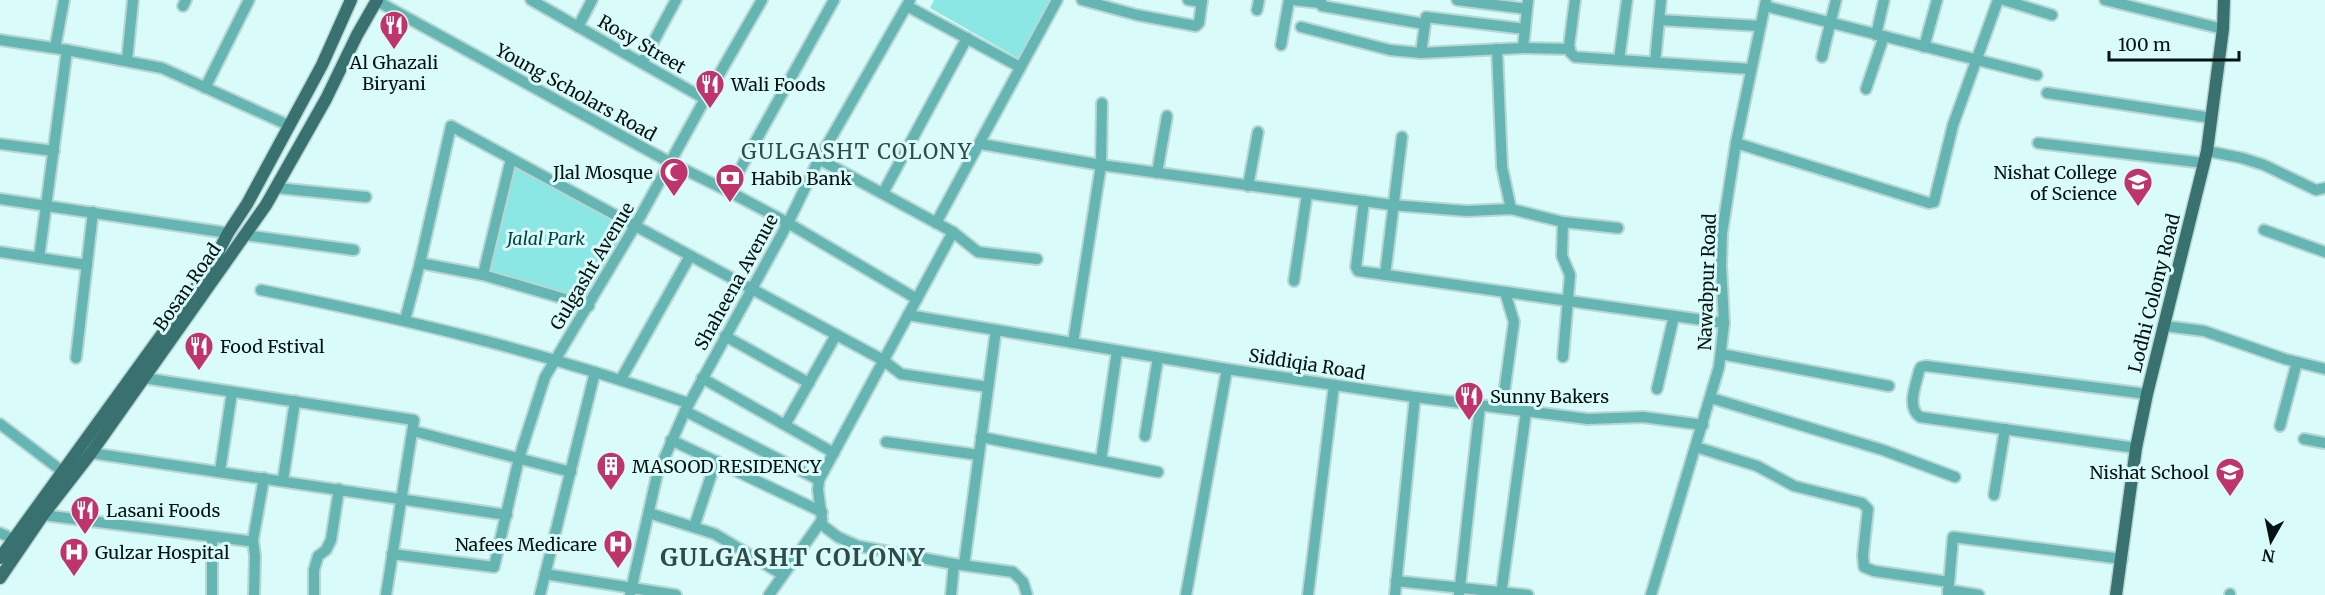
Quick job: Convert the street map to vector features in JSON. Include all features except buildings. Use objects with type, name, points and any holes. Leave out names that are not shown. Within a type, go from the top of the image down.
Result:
[{"type":"main road","name":"Bosan Road","points":[[0,558],[210,268],[322,65],[351,0]]},
{"type":"main road","name":"Bosan Road","points":[[0,578],[43,514],[91,453],[277,188],[286,167],[326,99],[377,0]]},
{"type":"main road","name":"Lodhi Colony Road","points":[[2116,595],[2136,448],[2205,157],[2223,29],[2224,0]]},
{"type":"street","points":[[55,48],[64,0]]},
{"type":"street","points":[[127,60],[133,0]]},
{"type":"street","points":[[205,88],[249,0]]},
{"type":"street","name":"Young Scholars Road","points":[[377,0],[671,163],[788,223],[917,298]]},
{"type":"street","name":"Rosy Street","points":[[531,0],[705,99]]},
{"type":"street","points":[[578,27],[592,0]]},
{"type":"street","points":[[642,63],[676,0]]},
{"type":"street","name":"Gulgasht Avenue","points":[[392,554],[494,567],[519,458],[545,377],[589,306],[762,0]]},
{"type":"street","points":[[728,191],[834,0]]},
{"type":"street","points":[[936,223],[981,144],[1057,0]]},
{"type":"street","points":[[1082,0],[1137,15],[1196,26],[1202,1],[1188,0]]},
{"type":"street","points":[[1281,45],[1291,0],[1321,1],[1322,6],[1424,24]]},
{"type":"street","points":[[1457,0],[1528,4],[1522,48]]},
{"type":"street","points":[[1575,0],[1570,49],[1575,57],[1750,69]]},
{"type":"street","points":[[1619,60],[1628,0]]},
{"type":"street","points":[[1655,62],[1661,0]]},
{"type":"street","points":[[1822,57],[1836,0]]},
{"type":"street","points":[[1866,89],[1880,35],[1884,0]]},
{"type":"street","points":[[1924,47],[1937,0]]},
{"type":"street","points":[[1736,143],[1932,204],[1936,200],[1953,125],[1998,0]]},
{"type":"street","points":[[2004,0],[2052,15]]},
{"type":"street","points":[[2105,0],[2223,29]]},
{"type":"street","points":[[908,3],[1020,67]]},
{"type":"street","name":"Shaheena Avenue","points":[[630,592],[657,475],[686,407],[788,223],[819,159],[908,3]]},
{"type":"street","points":[[1765,3],[1831,23],[2037,75]]},
{"type":"street","name":"Nawabpur Road","points":[[1651,595],[1712,398],[1721,354],[1724,323],[1722,233],[1736,143],[1765,3]]},
{"type":"street","points":[[1421,53],[1424,24],[1427,17],[1525,29]]},
{"type":"street","points":[[1659,20],[1760,26]]},
{"type":"street","points":[[1301,27],[1390,50],[1421,53],[1522,48],[1570,49]]},
{"type":"street","points":[[883,194],[967,38]]},
{"type":"street","points":[[0,40],[127,60],[162,68],[288,125]]},
{"type":"street","points":[[1497,49],[1502,167],[1511,209]]},
{"type":"street","points":[[39,258],[68,50]]},
{"type":"street","points":[[2047,93],[2212,118]]},
{"type":"street","points":[[1073,343],[1101,165],[1102,103]]},
{"type":"street","points":[[1157,173],[1167,116]]},
{"type":"street","points":[[405,320],[451,126],[883,360],[901,374],[988,387]]},
{"type":"street","points":[[1248,186],[1258,132]]},
{"type":"street","points":[[1385,275],[1402,137]]},
{"type":"street","points":[[2038,143],[2242,158],[2264,165],[2308,188],[2324,190]]},
{"type":"street","points":[[0,144],[54,151]]},
{"type":"street","points":[[981,144],[1101,165],[1392,206],[1467,211],[1511,209],[1563,222],[1618,228]]},
{"type":"street","points":[[483,275],[511,159]]},
{"type":"street","points":[[819,159],[953,232],[978,252],[1037,259]]},
{"type":"street","points":[[277,188],[366,197]]},
{"type":"street","points":[[1294,281],[1307,194]]},
{"type":"street","points":[[0,199],[228,233]]},
{"type":"street","points":[[1364,201],[1356,270],[1724,323]]},
{"type":"street","points":[[76,358],[93,212]]},
{"type":"street","points":[[1563,222],[1562,256],[1570,275],[1563,357]]},
{"type":"street","points":[[2264,230],[2325,252]]},
{"type":"street","points":[[769,595],[821,518],[819,480],[953,232]]},
{"type":"street","points":[[245,235],[354,250]]},
{"type":"street","points":[[0,252],[87,265]]},
{"type":"street","points":[[621,379],[690,256]]},
{"type":"street","points":[[420,263],[483,275],[589,306]]},
{"type":"street","points":[[261,290],[405,320],[621,379],[686,407],[819,480]]},
{"type":"street","points":[[1502,408],[1514,322],[1505,292]]},
{"type":"street","name":"Siddiqia Road","points":[[908,315],[1334,386],[1588,419],[1661,418],[1703,425]]},
{"type":"street","points":[[1657,389],[1674,316]]},
{"type":"street","points":[[2165,326],[2204,331],[2325,369]]},
{"type":"street","points":[[951,595],[959,565],[979,455],[996,330]]},
{"type":"street","points":[[785,425],[836,335]]},
{"type":"street","points":[[725,336],[809,383]]},
{"type":"street","points":[[1101,460],[1117,351]]},
{"type":"street","points":[[1721,354],[1888,386]]},
{"type":"street","points":[[1145,436],[1158,358]]},
{"type":"street","points":[[2280,426],[2297,362]]},
{"type":"street","points":[[2136,448],[1920,417],[1912,405],[1920,369],[1926,366],[2147,394]]},
{"type":"street","points":[[1186,595],[1227,369]]},
{"type":"street","points":[[540,595],[594,372]]},
{"type":"street","points":[[144,378],[412,419],[415,422],[400,498],[386,595]]},
{"type":"street","points":[[702,378],[834,453]]},
{"type":"street","points":[[1308,595],[1334,386]]},
{"type":"street","points":[[220,471],[232,392]]},
{"type":"street","points":[[1395,595],[1414,397]]},
{"type":"street","points":[[1712,398],[1883,450],[1955,477]]},
{"type":"street","points":[[283,480],[295,401]]},
{"type":"street","points":[[1459,591],[1480,406]]},
{"type":"street","points":[[1502,594],[1526,411]]},
{"type":"street","points":[[0,424],[62,471]]},
{"type":"street","points":[[1994,495],[2005,429]]},
{"type":"street","points":[[413,431],[571,472]]},
{"type":"street","points":[[981,437],[1158,472]]},
{"type":"street","points":[[2304,439],[2325,443]]},
{"type":"street","points":[[671,440],[716,461],[821,518],[838,537],[858,546],[959,565],[1013,572],[1023,582],[1027,595]]},
{"type":"street","points":[[886,442],[979,455]]},
{"type":"street","points":[[1696,447],[1757,466],[1794,486],[1862,503],[1868,509],[1863,555],[1864,567],[1978,595]]},
{"type":"street","points":[[91,453],[507,515]]},
{"type":"street","points":[[694,526],[716,461]]},
{"type":"street","points":[[254,595],[253,540],[264,477]]},
{"type":"street","points":[[314,595],[314,570],[318,556],[326,550],[331,540],[339,489]]},
{"type":"street","points":[[649,513],[715,534],[783,575]]},
{"type":"street","points":[[43,514],[212,537],[253,540]]},
{"type":"street","points":[[212,537],[212,595]]},
{"type":"street","points":[[1949,589],[1953,537],[2122,559]]},
{"type":"street","points":[[545,574],[630,592],[675,595]]},
{"type":"street","points":[[1396,581],[1459,591],[1528,595]]},
{"type":"green space","points":[[934,0],[1060,0],[1027,63],[930,8]]},
{"type":"green space","name":"Jalal Park","points":[[511,159],[635,226],[589,306],[483,275]]},
{"type":"place","name":"Al Ghazali Biryani","points":[[394,50]]},
{"type":"place","name":"Wali Foods","points":[[710,110]]},
{"type":"place","name":"Jlal Mosque","points":[[674,198]]},
{"type":"place","name":"Habib Bank","points":[[730,204]]},
{"type":"place","name":"Nishat College of Science","points":[[2138,208]]},
{"type":"place","name":"Food Fstival","points":[[199,372]]},
{"type":"place","name":"Sunny Bakers","points":[[1469,422]]},
{"type":"place","name":"MASOOD RESIDENCY","points":[[611,492]]},
{"type":"place","name":"Nishat School","points":[[2230,498]]},
{"type":"place","name":"Lasani Foods","points":[[85,536]]},
{"type":"place","name":"Nafees Medicare","points":[[618,570]]},
{"type":"place","name":"Gulzar Hospital","points":[[74,578]]},
{"type":"district","name":"GULGASHT COLONY","points":[[857,151]]},
{"type":"district","name":"GULGASHT COLONY","points":[[793,557]]}]
